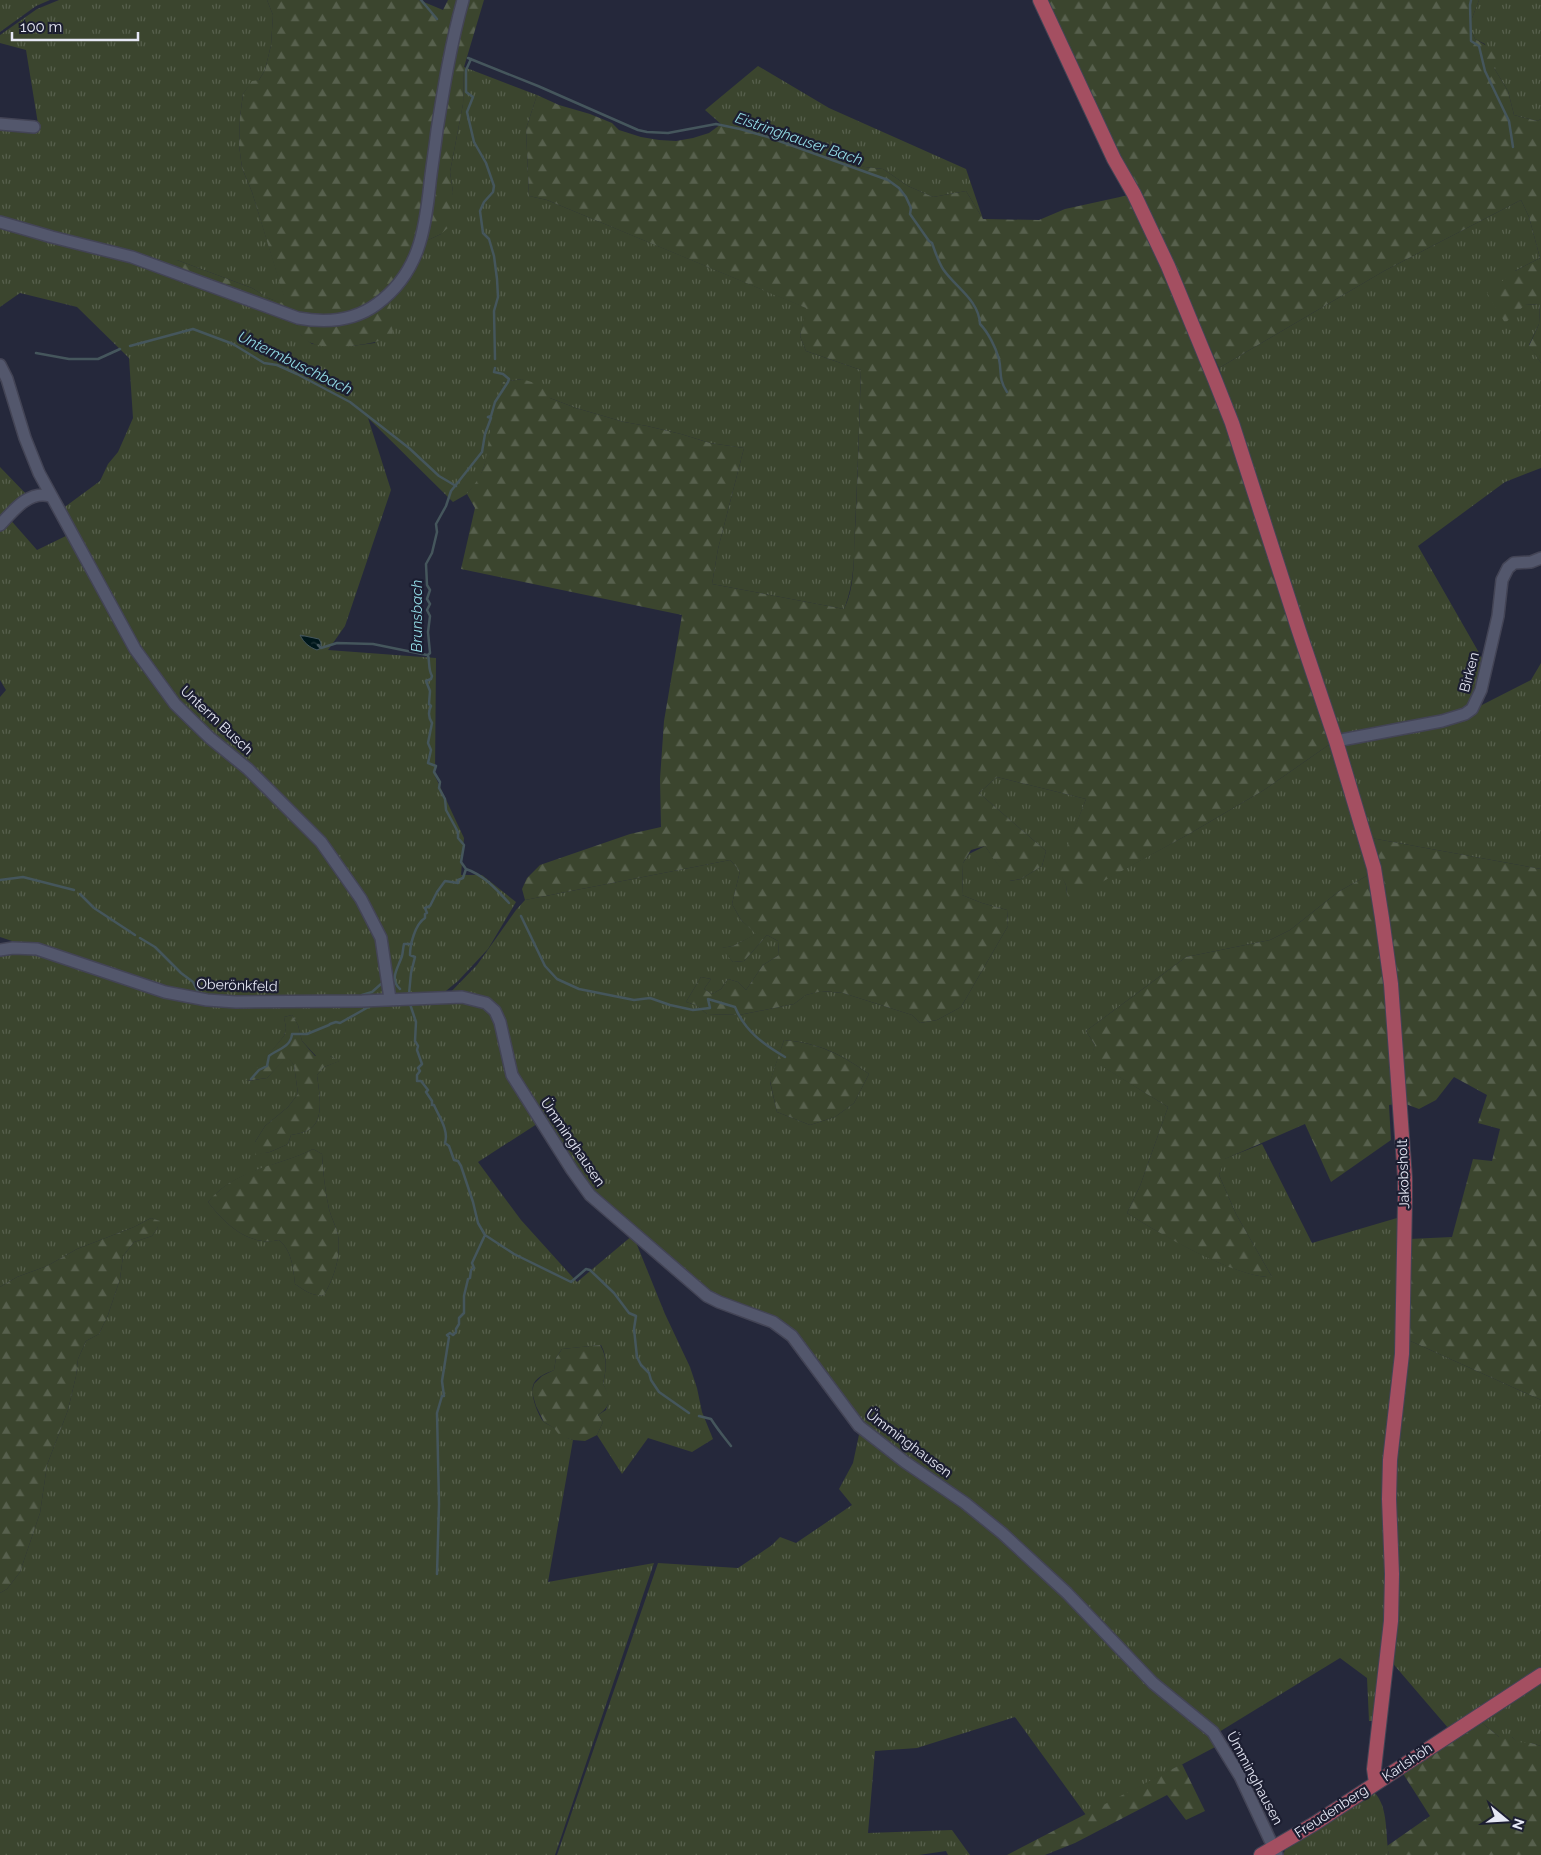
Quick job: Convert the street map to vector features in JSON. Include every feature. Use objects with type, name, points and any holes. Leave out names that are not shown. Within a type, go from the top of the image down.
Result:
[{"type":"main road","name":"Jakobsholt","points":[[1040,0],[1114,159],[1134,194],[1168,266],[1232,423],[1336,740],[1374,868],[1391,984],[1405,1178],[1402,1354],[1390,1460],[1389,1499],[1392,1604],[1384,1679]]},
{"type":"main road","name":"Karlshöh","points":[[1384,1679],[1374,1769],[1376,1783],[1541,1675]]},
{"type":"main road","name":"Freudenberg","points":[[1261,1855],[1276,1851],[1376,1783]]},
{"type":"street","points":[[0,222],[132,257],[298,318],[312,321],[332,320],[361,313],[387,296],[400,284],[417,252],[426,219],[446,74],[464,0]]},
{"type":"street","points":[[0,124],[34,127]]},
{"type":"street","name":"Unterm Busch","points":[[0,365],[26,438],[50,496],[135,649],[175,704],[210,738],[248,770],[321,842],[361,898],[381,938],[390,999]]},
{"type":"street","points":[[0,526],[29,497],[44,494],[50,496]]},
{"type":"street","name":"Birken","points":[[1336,740],[1442,722],[1466,714],[1472,709],[1481,690],[1498,616],[1502,580],[1508,568],[1514,563],[1531,562],[1541,558]]},
{"type":"street","name":"Oberönkfeld","points":[[0,950],[13,948],[37,949],[165,992],[207,1000],[236,1002],[462,997],[480,1001]]},
{"type":"street","name":"Ümminghausen","points":[[480,1001],[491,1006],[500,1022],[512,1075],[590,1196],[707,1296],[780,1326],[792,1336],[859,1426],[905,1462],[965,1503],[1002,1532],[1067,1593],[1153,1683],[1213,1732],[1240,1776],[1276,1851]]},
{"type":"green space","points":[[0,0],[50,0],[36,6],[0,32]]},
{"type":"green space","points":[[59,0],[267,0],[273,15],[271,45],[265,70],[259,80],[252,82],[243,94],[239,145],[242,168],[252,192],[287,305],[268,298],[252,288],[177,260],[163,266],[0,220],[0,129],[39,130],[26,50],[0,43],[0,35],[37,9]]},
{"type":"green space","points":[[267,0],[419,0],[443,10],[448,0],[484,0],[464,67],[463,104],[450,172],[453,192],[449,227],[441,234],[424,242],[390,298],[393,337],[351,346],[334,347],[319,345],[307,341],[299,332],[297,318],[163,266],[164,261],[177,260],[252,288],[268,298],[286,304],[252,192],[242,168],[239,145],[243,94],[252,81],[259,80],[265,70],[271,45],[273,15]]},
{"type":"green space","points":[[1047,0],[1479,0],[1469,26],[1475,39],[1497,52],[1494,68],[1508,91],[1514,115],[1537,121],[1541,119],[1541,363],[1529,346],[1539,324],[1540,304],[1525,305],[1505,323],[1487,293],[1515,271],[1540,258],[1529,217],[1521,200],[1384,271],[1219,368],[1166,248]]},
{"type":"green space","points":[[1479,0],[1541,0],[1541,119],[1537,121],[1514,115],[1508,91],[1494,68],[1485,44],[1475,39],[1469,26]]},
{"type":"green space","points":[[758,66],[829,108],[966,169],[983,219],[966,191],[933,197],[908,186],[883,169],[856,166],[811,143],[721,124],[705,110]]},
{"type":"green space","points":[[464,67],[537,95],[526,129],[529,196],[547,200],[807,308],[800,336],[806,351],[861,370],[853,568],[848,599],[844,609],[712,584],[718,549],[744,448],[710,443],[576,408],[550,398],[522,379],[503,382],[490,433],[487,458],[479,480],[467,494],[453,502],[368,418],[391,490],[345,626],[328,650],[436,658],[435,776],[464,838],[461,875],[482,875],[516,902],[488,949],[458,981],[441,995],[392,997],[384,937],[323,839],[177,703],[136,646],[62,509],[100,481],[108,464],[118,452],[133,418],[129,358],[77,307],[20,293],[0,307],[0,225],[113,254],[276,312],[297,324],[301,335],[312,344],[351,346],[375,343],[390,298],[424,242],[441,234],[453,192],[450,172],[463,104]]},
{"type":"green space","points":[[537,95],[559,105],[590,114],[612,123],[619,130],[641,137],[676,141],[709,133],[721,124],[811,143],[856,166],[883,169],[908,186],[933,197],[966,191],[983,219],[1039,220],[1065,209],[1129,195],[1167,278],[1242,465],[1330,744],[1264,790],[1071,899],[1067,894],[1066,885],[1058,870],[1086,799],[997,777],[979,793],[1046,851],[1042,866],[1021,879],[1009,881],[985,846],[971,850],[963,863],[962,895],[1007,910],[1008,926],[961,1007],[937,1020],[920,1023],[912,1015],[843,993],[822,991],[806,995],[794,1004],[739,1015],[707,1014],[696,1005],[686,1002],[701,977],[711,979],[704,989],[712,994],[721,989],[728,979],[738,982],[746,990],[763,965],[779,955],[778,941],[767,935],[744,961],[733,962],[721,948],[733,946],[756,934],[741,920],[732,904],[740,871],[730,860],[525,900],[522,889],[527,878],[540,865],[630,834],[661,827],[660,779],[664,721],[682,615],[461,569],[475,508],[467,494],[482,471],[497,400],[503,382],[522,379],[544,386],[550,398],[576,408],[710,443],[744,448],[718,549],[712,584],[844,609],[848,600],[853,571],[861,370],[806,351],[800,336],[806,308],[547,200],[529,196],[526,129]]},
{"type":"green space","points":[[1521,200],[1529,217],[1540,258],[1515,271],[1525,305],[1540,304],[1539,324],[1529,345],[1541,363],[1541,468],[1505,482],[1418,546],[1486,665],[1476,708],[1531,680],[1541,663],[1541,869],[1371,838],[1219,368],[1384,271]]},
{"type":"green space","points":[[0,467],[29,497],[8,517],[37,550],[72,533],[108,598],[175,704],[321,842],[381,938],[390,999],[207,1000],[111,974],[0,937],[0,697],[6,690],[0,680]]},
{"type":"green space","points":[[1330,744],[1370,874],[1338,892],[1290,930],[1270,940],[1186,957],[1086,1031],[1095,1045],[1091,1059],[1168,1107],[1140,1186],[1127,1213],[1141,1222],[1198,1253],[1219,1262],[1239,1270],[1272,1277],[1236,1214],[1219,1175],[1224,1159],[1262,1144],[1312,1243],[1397,1218],[1401,1219],[1404,1231],[1402,1354],[1390,1460],[1389,1499],[1392,1574],[1391,1621],[1379,1721],[1369,1721],[1367,1678],[1340,1658],[1219,1732],[1219,1745],[1086,1815],[1015,1717],[917,1748],[875,1751],[868,1833],[952,1830],[970,1855],[948,1855],[946,1851],[919,1855],[557,1855],[658,1563],[738,1568],[772,1545],[780,1537],[796,1543],[852,1505],[839,1489],[853,1463],[860,1430],[886,1448],[851,1418],[811,1358],[792,1336],[774,1322],[707,1296],[590,1195],[512,1075],[501,1031],[511,1075],[540,1122],[478,1162],[521,1220],[577,1282],[633,1235],[665,1314],[690,1367],[702,1412],[713,1439],[692,1452],[648,1438],[622,1474],[597,1435],[603,1422],[598,1415],[606,1410],[608,1400],[603,1384],[606,1364],[601,1345],[562,1349],[556,1358],[554,1370],[540,1377],[534,1383],[533,1397],[538,1413],[543,1421],[573,1440],[548,1582],[654,1563],[555,1855],[0,1855],[0,1593],[7,1589],[20,1572],[40,1513],[47,1465],[68,1410],[78,1359],[86,1341],[99,1334],[108,1315],[120,1279],[123,1256],[134,1242],[152,1236],[157,1229],[159,1221],[151,1218],[134,1227],[77,1249],[47,1266],[17,1277],[0,1287],[0,954],[21,949],[37,951],[141,987],[186,1000],[235,1004],[362,1003],[437,1001],[462,998],[490,1006],[494,1010],[493,1008],[487,1003],[472,997],[445,998],[477,965],[525,900],[730,860],[740,871],[732,904],[741,920],[757,934],[733,946],[722,948],[733,962],[744,961],[767,935],[778,941],[779,955],[763,965],[746,990],[738,982],[728,979],[721,989],[712,994],[704,989],[711,979],[701,977],[686,1002],[696,1005],[707,1014],[739,1015],[794,1004],[806,995],[821,991],[843,993],[912,1015],[920,1023],[937,1020],[961,1007],[1008,926],[1007,910],[962,895],[963,863],[969,854],[985,846],[1010,881],[1021,879],[1042,866],[1046,851],[979,793],[997,777],[1086,799],[1059,870],[1066,885],[1067,894],[1071,898],[1189,834],[1264,790]],"holes":[[[292,1015],[298,1025],[302,1041],[316,1056],[330,1056],[339,1061],[324,1067],[317,1075],[320,1106],[317,1121],[313,1127],[307,1131],[291,1135],[288,1144],[270,1152],[255,1154],[255,1142],[265,1126],[288,1107],[298,1094],[294,1065],[287,1056],[267,1078],[247,1081],[284,1036],[286,1028],[284,1017]],[[784,1040],[819,1047],[839,1055],[869,1074],[854,1103],[835,1117],[810,1125],[777,1112],[770,1082]],[[313,1149],[322,1154],[324,1182],[330,1212],[338,1235],[339,1251],[336,1266],[324,1295],[312,1294],[295,1284],[289,1254],[279,1240],[268,1241],[248,1237],[230,1226],[208,1202],[219,1191],[244,1175]]]},
{"type":"green space","points":[[1371,838],[1541,869],[1541,1400],[1406,1339],[1409,1239],[1452,1237],[1473,1159],[1492,1161],[1500,1129],[1478,1123],[1487,1095],[1454,1077],[1436,1100],[1419,1109],[1403,1103],[1389,1105],[1391,1140],[1331,1182],[1305,1124],[1225,1159],[1219,1175],[1236,1214],[1272,1277],[1256,1275],[1219,1263],[1178,1243],[1127,1213],[1140,1186],[1168,1107],[1090,1059],[1095,1045],[1086,1031],[1186,957],[1270,940],[1290,930],[1338,892],[1370,874]]},
{"type":"green space","points":[[292,1015],[298,1025],[302,1041],[315,1056],[330,1056],[340,1061],[324,1067],[317,1075],[320,1106],[317,1121],[313,1127],[307,1131],[291,1135],[288,1144],[270,1152],[255,1155],[255,1142],[265,1126],[288,1107],[298,1094],[294,1065],[287,1057],[267,1078],[246,1081],[284,1036],[286,1028],[284,1017]]},
{"type":"green space","points":[[784,1040],[808,1044],[839,1055],[869,1074],[854,1103],[835,1117],[810,1125],[777,1112],[770,1081]]},
{"type":"green space","points":[[313,1149],[322,1154],[324,1182],[339,1243],[334,1273],[324,1295],[316,1295],[295,1284],[289,1254],[279,1240],[268,1241],[248,1237],[230,1226],[208,1202],[231,1182],[244,1175]]},
{"type":"green space","points":[[151,1218],[160,1221],[157,1229],[152,1236],[134,1242],[123,1256],[120,1279],[108,1315],[99,1334],[86,1341],[78,1359],[68,1410],[47,1465],[40,1513],[20,1572],[7,1589],[0,1593],[0,1287],[17,1277],[47,1266],[77,1249],[134,1227]]},
{"type":"green space","points":[[1406,1339],[1541,1400],[1541,1668],[1449,1729],[1389,1659],[1390,1499]]},
{"type":"green space","points":[[600,1345],[606,1364],[603,1384],[609,1397],[608,1405],[598,1415],[603,1422],[597,1435],[585,1441],[560,1436],[554,1428],[544,1422],[536,1406],[532,1392],[534,1384],[542,1376],[554,1370],[556,1358],[562,1349]]},
{"type":"green space","points":[[1541,1680],[1541,1746],[1531,1743],[1517,1743],[1512,1737],[1499,1737],[1480,1721]]},
{"type":"green space","points":[[1480,1721],[1499,1737],[1512,1737],[1517,1742],[1541,1746],[1541,1855],[1389,1855],[1387,1846],[1430,1816],[1402,1772]]},
{"type":"green space","points":[[1182,1764],[1205,1811],[1186,1820],[1167,1795],[1075,1843],[1045,1855],[1007,1855]]},
{"type":"green space","points":[[1374,1792],[1379,1798],[1384,1813],[1389,1855],[1283,1855],[1286,1848]]},
{"type":"water","points":[[300,635],[319,639],[321,648],[317,650],[312,648]]},
{"type":"waterway","name":"Eistringhauser Bach","points":[[421,0],[437,19]]},
{"type":"waterway","points":[[1471,0],[1471,41],[1479,46],[1485,71],[1509,121],[1513,147]]},
{"type":"waterway","name":"Eistringhauser Bach","points":[[468,58],[538,86],[638,130],[668,133],[716,124],[768,137],[888,180],[899,188],[906,197],[911,208],[910,214],[932,243],[943,269],[966,294],[979,315],[980,324],[989,336],[998,355],[1001,379],[1007,392]]},
{"type":"waterway","name":"Brunsbach","points":[[471,59],[466,70],[466,92],[473,97],[467,112],[474,142],[486,163],[494,186],[493,192],[484,202],[480,211],[483,233],[489,239],[494,256],[497,279],[498,297],[494,311],[495,359]]},
{"type":"waterway","name":"Untermbuschbach","points":[[130,346],[193,329],[233,344],[264,363],[277,365],[297,374],[350,402],[409,448],[439,476],[456,486]]},
{"type":"waterway","name":"Untermbuschbach","points":[[36,353],[69,359],[98,359],[120,349]]},
{"type":"waterway","name":"Brunsbach","points":[[409,994],[415,957],[410,955],[411,946],[418,925],[427,913],[425,908],[430,906],[445,881],[458,883],[458,880],[463,878],[466,869],[461,862],[464,845],[458,838],[458,832],[446,810],[445,799],[439,788],[440,782],[434,772],[436,766],[428,763],[431,750],[428,743],[432,723],[429,714],[431,706],[429,704],[430,691],[426,681],[431,679],[432,676],[428,655],[430,653],[428,632],[430,616],[427,610],[430,604],[427,599],[430,590],[427,585],[426,564],[432,553],[437,532],[436,524],[446,506],[451,491],[482,452],[485,434],[491,418],[488,417],[491,416],[495,402],[508,382],[509,379],[503,374],[494,372],[495,368]]},
{"type":"waterway","points":[[318,645],[321,648],[337,643],[373,644],[427,655]]},
{"type":"waterway","points":[[466,869],[484,879],[509,903]]},
{"type":"waterway","points":[[0,880],[23,877],[74,890]]},
{"type":"waterway","points":[[80,894],[94,908],[135,935]]},
{"type":"waterway","points":[[521,916],[545,966],[557,979],[579,989],[634,1000],[650,998],[693,1010],[710,1008],[708,999],[735,1007],[749,1030],[769,1047],[785,1057]]},
{"type":"waterway","points":[[140,938],[155,947],[181,973],[193,982],[199,994]]},
{"type":"waterway","points":[[400,989],[395,981],[395,973],[402,956],[404,944],[412,944]]},
{"type":"waterway","points":[[362,995],[372,992],[381,984]]},
{"type":"waterway","points":[[410,1004],[416,1022],[415,1041],[422,1064],[418,1068],[420,1071],[417,1075],[417,1081],[421,1081],[428,1090],[426,1092],[446,1133],[445,1143],[449,1146],[454,1160],[458,1161],[461,1166],[478,1223],[485,1235],[514,1254],[571,1282],[586,1269],[590,1270],[614,1293],[629,1313],[636,1316],[634,1329],[637,1357],[641,1365],[649,1373],[659,1392],[689,1413]]},
{"type":"waterway","points":[[251,1079],[259,1070],[267,1066],[269,1056],[287,1045],[292,1034],[307,1034],[330,1024],[340,1023],[372,1005]]},
{"type":"waterway","points":[[437,1574],[439,1504],[437,1413],[442,1396],[444,1396],[442,1381],[449,1337],[447,1335],[450,1333],[453,1335],[456,1332],[459,1318],[464,1313],[464,1296],[471,1270],[474,1268],[472,1263],[485,1235]]},
{"type":"waterway","points":[[699,1416],[711,1419],[731,1446]]}]
